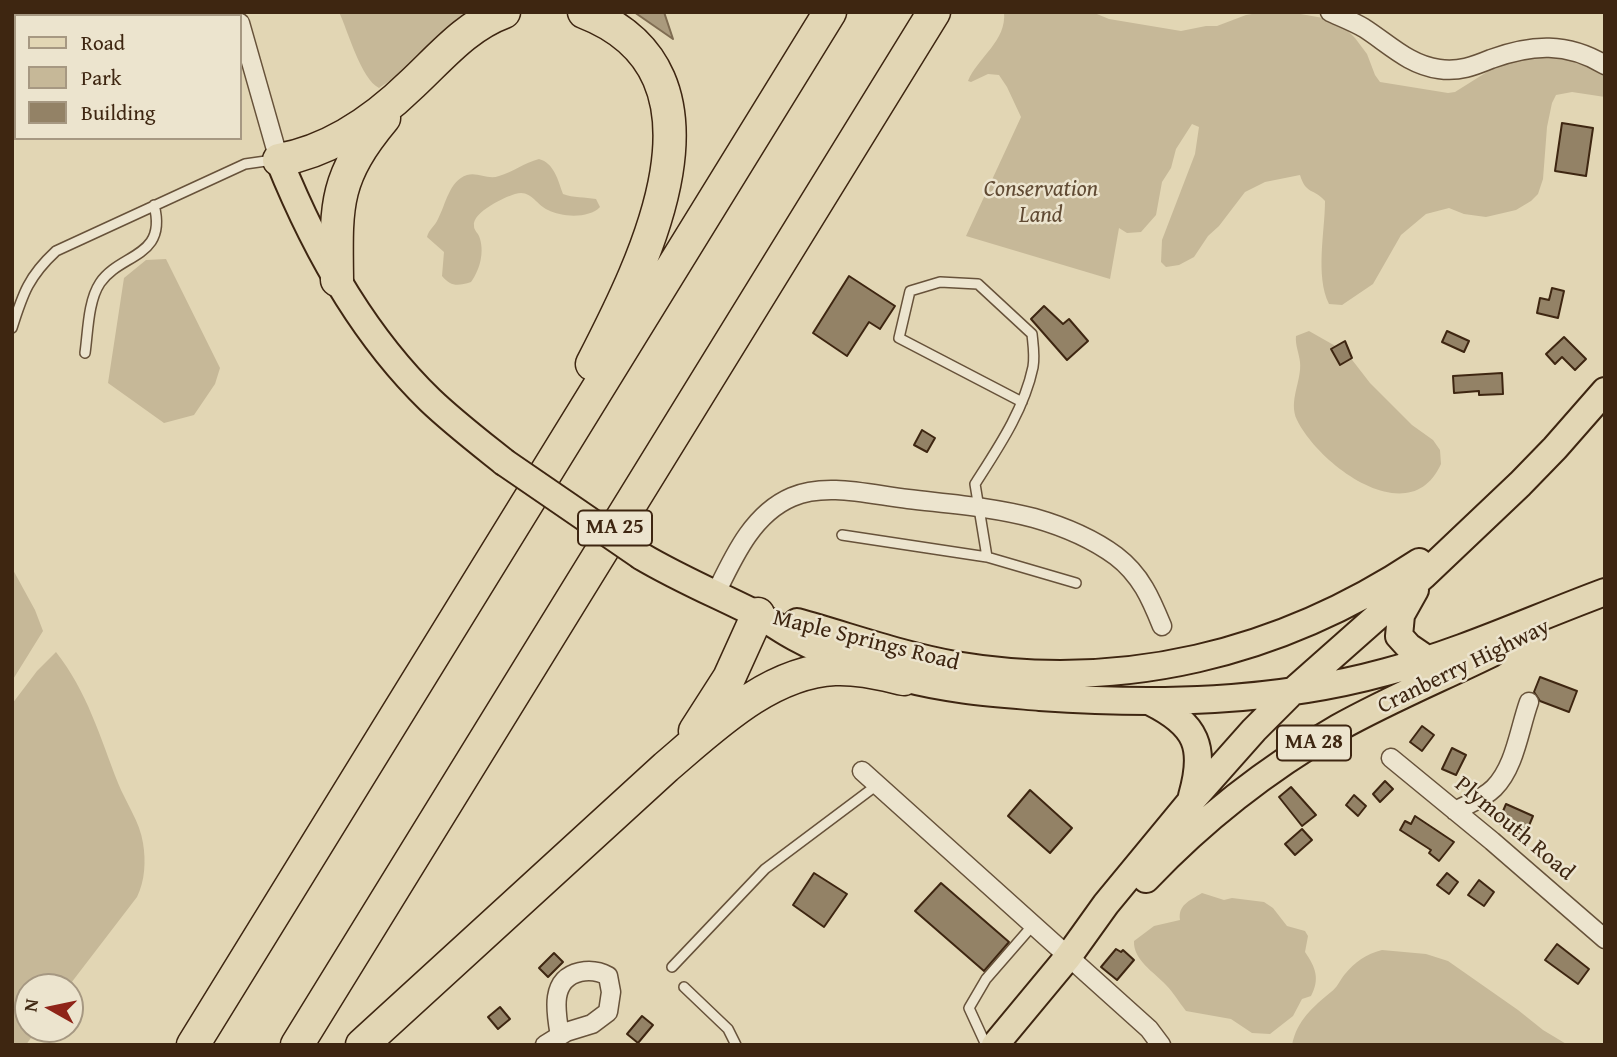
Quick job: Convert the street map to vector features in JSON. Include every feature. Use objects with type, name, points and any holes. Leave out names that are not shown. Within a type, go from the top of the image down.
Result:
[{"type":"highway","points":[[279,160],[327,146],[363,123],[409,87],[469,31],[504,12]]},
{"type":"highway","points":[[491,562],[563,415],[614,319],[652,234],[667,179],[669,121],[656,73],[642,52],[623,33],[584,12]]},
{"type":"highway","points":[[193,1045],[830,12]]},
{"type":"highway","name":"MA 25","points":[[297,1045],[934,12]]},
{"type":"highway","points":[[337,280],[337,219],[342,184],[370,134],[409,87]]},
{"type":"highway","points":[[666,767],[715,701],[748,640],[758,614]]},
{"type":"highway","points":[[362,1045],[666,767],[742,706],[771,688],[803,675],[834,669],[904,679]]},
{"type":"main road","name":"Maple Springs Road","points":[[279,160],[297,205],[337,280],[360,316],[402,370],[453,421],[504,462],[641,556],[758,614],[795,638],[904,679],[993,693],[1151,702],[1292,692]]},
{"type":"main road","name":"Cranberry Highway","points":[[995,1045],[1068,957],[1106,904],[1247,737],[1292,692],[1423,576],[1555,448],[1605,391]]},
{"type":"main road","name":"Maple Springs Road","points":[[758,614],[799,622],[907,655],[996,671],[1057,674],[1153,667],[1220,654],[1306,625],[1377,588],[1483,518]]},
{"type":"main road","points":[[1423,576],[1401,615],[1398,629],[1403,642],[1428,660]]},
{"type":"main road","name":"Cranberry Highway","points":[[1292,692],[1351,681],[1428,660],[1605,592]]},
{"type":"main road","name":"Cranberry Highway","points":[[1068,957],[1116,913],[1160,865],[1205,823],[1284,762],[1340,727],[1560,620],[1605,592]]},
{"type":"main road","points":[[1151,702],[1181,719],[1194,736],[1199,760],[1191,801]]},
{"type":"street","points":[[1330,12],[1363,27],[1407,58],[1441,70],[1458,70],[1520,50],[1545,46],[1574,51],[1605,65]]},
{"type":"street","name":"Maple Springs Road","points":[[242,30],[279,160]]},
{"type":"street","points":[[715,595],[758,521],[774,507],[798,494],[843,492],[979,507],[1037,519],[1067,530],[1106,550],[1128,566],[1144,586],[1162,626]]},
{"type":"street","points":[[1455,811],[1482,797],[1500,780],[1510,761],[1529,702]]},
{"type":"street","name":"Plymouth Road","points":[[1391,758],[1605,939]]},
{"type":"street","points":[[862,771],[1149,1029],[1161,1045]]},
{"type":"lane","points":[[12,328],[31,277],[56,251],[246,164],[279,160]]},
{"type":"lane","points":[[85,353],[95,293],[100,282],[149,245],[155,232],[157,217],[154,205]]},
{"type":"lane","points":[[987,557],[975,484],[1022,402],[1033,366],[1032,334],[978,284],[940,282],[911,291],[899,338],[1022,402]]},
{"type":"lane","points":[[842,535],[987,557],[1076,583]]},
{"type":"lane","points":[[672,967],[765,869],[877,785]]},
{"type":"lane","points":[[986,1045],[969,1008],[986,979],[1033,925]]},
{"type":"lane","points":[[684,987],[728,1029],[736,1045]]},
{"type":"green space","points":[[339,12],[466,12],[401,73],[379,88],[366,75]]},
{"type":"green space","name":"Conservation Land","points":[[1004,12],[1092,12],[1109,19],[1181,31],[1217,26],[1246,15],[1289,12],[1329,19],[1344,27],[1367,54],[1380,82],[1455,92],[1498,65],[1541,49],[1605,64],[1605,97],[1572,92],[1556,95],[1547,127],[1543,179],[1538,194],[1531,201],[1516,210],[1486,217],[1464,214],[1449,208],[1426,214],[1401,235],[1373,284],[1342,305],[1329,304],[1322,280],[1325,201],[1308,189],[1300,175],[1265,182],[1245,192],[1194,257],[1179,265],[1166,267],[1161,262],[1162,240],[1195,154],[1199,127],[1192,124],[1176,149],[1171,168],[1162,182],[1156,215],[1141,232],[1127,233],[1119,228],[1110,279],[966,236],[1021,117],[999,75],[988,74],[968,81],[997,40],[1004,22]]},
{"type":"green space","points":[[539,159],[552,168],[563,194],[596,199],[600,207],[589,214],[560,214],[548,210],[529,195],[520,193],[497,202],[483,211],[475,221],[474,227],[482,248],[481,260],[471,282],[455,285],[448,282],[442,276],[444,252],[427,237],[456,182],[467,175],[495,177]]},
{"type":"green space","points":[[166,259],[220,368],[215,384],[194,415],[164,423],[108,383],[124,278],[146,260]]},
{"type":"green space","points":[[1309,331],[1346,352],[1370,383],[1412,425],[1433,440],[1440,450],[1441,464],[1427,484],[1409,493],[1388,492],[1366,485],[1324,456],[1308,438],[1297,420],[1294,406],[1300,369],[1296,336]]},
{"type":"green space","points":[[12,568],[43,631],[12,681]]},
{"type":"green space","points":[[56,652],[76,682],[139,828],[144,850],[144,871],[137,897],[79,973],[14,973],[14,1043],[27,1043],[12,1045],[12,704],[37,671]]},
{"type":"green space","points":[[1202,893],[1224,900],[1232,898],[1264,902],[1273,908],[1287,926],[1305,931],[1308,936],[1305,952],[1316,974],[1314,990],[1311,996],[1302,999],[1293,1016],[1270,1034],[1252,1033],[1231,1019],[1186,1011],[1169,988],[1137,954],[1134,941],[1154,926],[1180,920],[1183,907]]},
{"type":"green space","points":[[1382,950],[1426,954],[1448,961],[1568,1045],[1292,1045],[1298,1028],[1307,1015],[1335,988],[1343,976],[1366,956]]},
{"type":"shaded area","points":[[634,12],[664,12],[673,39]]},
{"type":"building","points":[[1562,123],[1593,128],[1586,176],[1555,171]]},
{"type":"building","points":[[849,276],[895,306],[880,329],[869,322],[847,356],[813,333]]},
{"type":"building","points":[[1552,288],[1564,291],[1558,318],[1537,313],[1540,298],[1549,300]]},
{"type":"building","points":[[1044,306],[1063,324],[1069,319],[1088,341],[1067,360],[1031,319]]},
{"type":"building","points":[[1447,331],[1469,341],[1464,352],[1442,342]]},
{"type":"building","points":[[1564,337],[1586,359],[1575,370],[1562,357],[1555,364],[1546,354]]},
{"type":"building","points":[[1345,341],[1352,358],[1340,365],[1331,349]]},
{"type":"building","points":[[1502,373],[1503,394],[1479,395],[1479,391],[1454,393],[1453,376]]},
{"type":"building","points":[[922,430],[935,438],[927,452],[914,445]]},
{"type":"building","points":[[1540,677],[1577,691],[1569,712],[1540,701],[1534,692]]},
{"type":"building","points":[[1422,726],[1434,735],[1422,751],[1410,742]]},
{"type":"building","points":[[1452,748],[1466,755],[1456,775],[1442,769]]},
{"type":"building","points":[[1385,781],[1393,789],[1380,802],[1373,794]]},
{"type":"building","points":[[1291,787],[1316,815],[1302,826],[1279,797]]},
{"type":"building","points":[[1030,790],[1072,828],[1050,853],[1008,816]]},
{"type":"building","points":[[1354,795],[1366,806],[1358,816],[1346,805]]},
{"type":"building","points":[[1506,804],[1533,816],[1525,835],[1498,823]]},
{"type":"building","points":[[1415,816],[1454,842],[1439,861],[1429,853],[1431,850],[1400,830],[1405,821],[1411,824]]},
{"type":"building","points":[[1302,829],[1312,840],[1295,855],[1285,844]]},
{"type":"building","points":[[814,873],[847,894],[824,927],[793,905]]},
{"type":"building","points":[[1447,873],[1458,882],[1449,894],[1437,885]]},
{"type":"building","points":[[1479,880],[1494,892],[1484,906],[1468,895]]},
{"type":"building","points":[[941,883],[1009,942],[984,971],[915,911]]},
{"type":"building","points":[[1557,944],[1589,969],[1578,984],[1545,960]]},
{"type":"building","points":[[1116,949],[1121,952],[1123,950],[1134,960],[1117,980],[1101,967]]},
{"type":"building","points":[[554,953],[563,962],[548,977],[539,968]]},
{"type":"building","points":[[500,1007],[510,1019],[498,1029],[488,1017]]},
{"type":"building","points":[[642,1016],[653,1025],[638,1043],[627,1034]]}]
